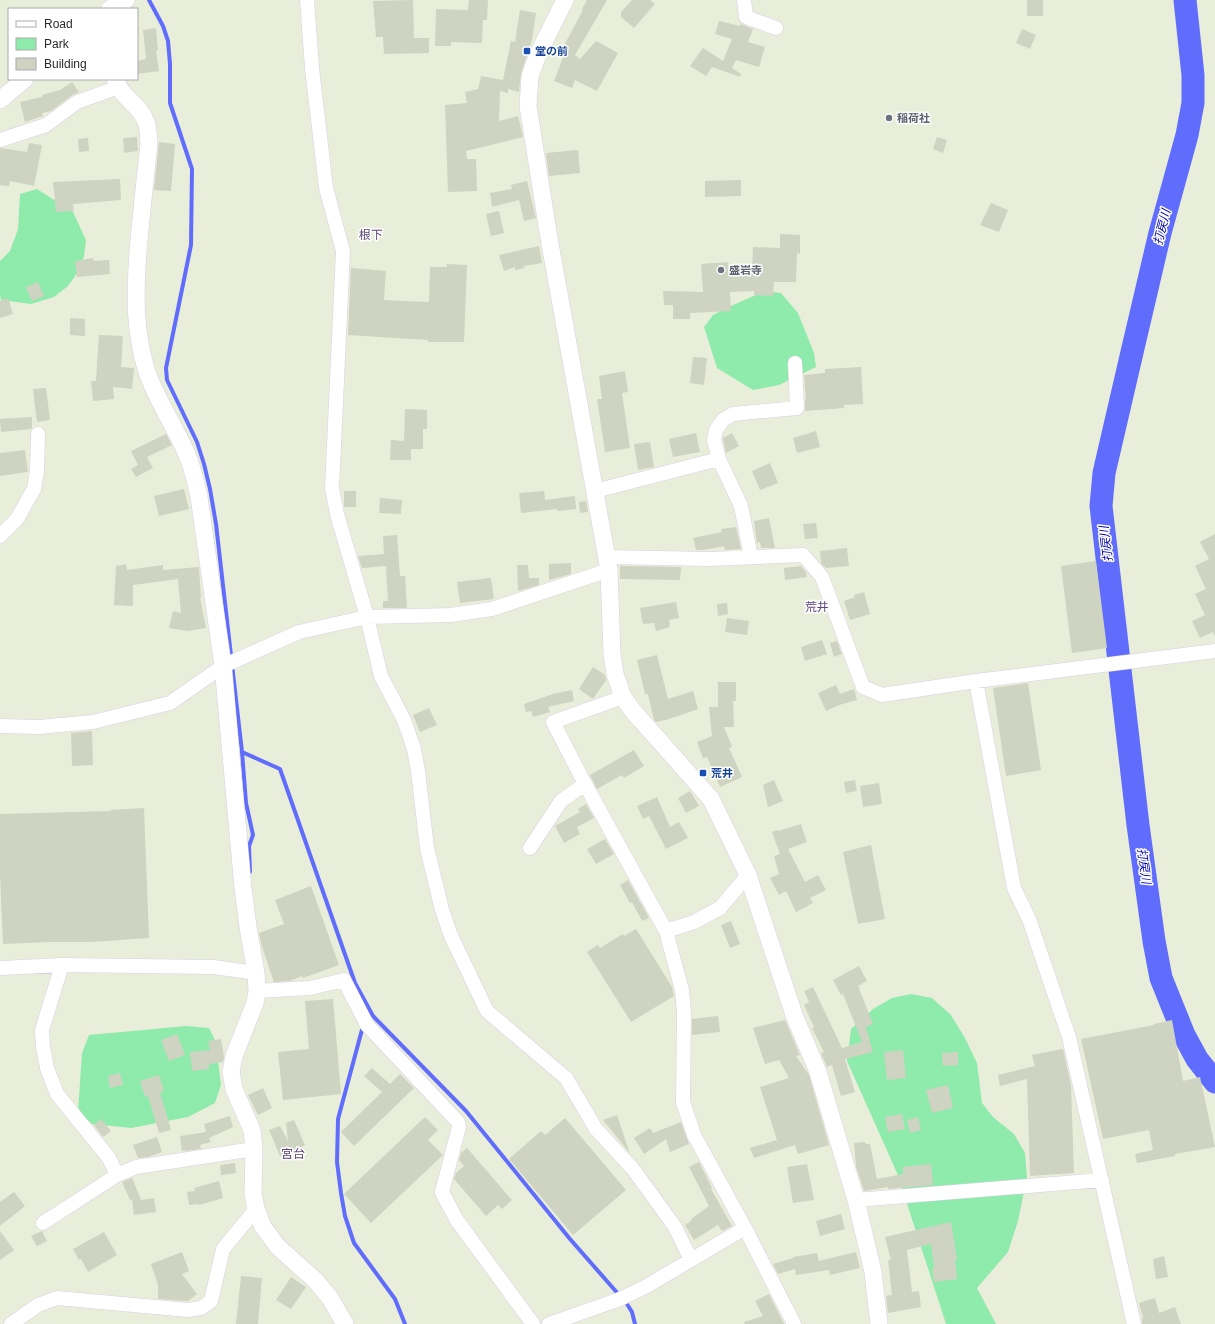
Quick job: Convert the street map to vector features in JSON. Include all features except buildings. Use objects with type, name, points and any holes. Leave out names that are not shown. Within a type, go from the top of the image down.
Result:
[{"type":"street","points":[[112,8],[126,0]]},
{"type":"street","points":[[307,0],[312,68],[326,188],[343,251],[332,488],[337,514],[367,617],[381,676],[404,720],[414,749],[427,848],[442,910],[451,936],[487,1010],[566,1078],[596,1129],[633,1169],[675,1227],[691,1260]]},
{"type":"street","points":[[565,0],[538,54],[530,76],[528,106],[549,238],[608,564],[612,654],[615,674],[623,697],[633,712],[711,799],[748,874],[794,1015],[818,1072],[856,1200],[873,1272],[879,1324]]},
{"type":"street","points":[[744,0],[746,17],[776,28]]},
{"type":"street","points":[[0,100],[24,80]]},
{"type":"street","points":[[0,140],[46,125],[77,102],[117,83],[139,109],[146,121],[149,144],[140,222],[135,294],[136,324],[148,373],[188,456],[199,497],[223,666],[243,888],[256,973],[257,991],[255,1003],[234,1056],[231,1072],[234,1089],[252,1130],[254,1149],[253,1194],[256,1209],[263,1227],[278,1247],[315,1280],[330,1298],[345,1324]]},
{"type":"street","points":[[752,557],[742,506],[719,458],[714,440],[716,430],[723,420],[733,414],[797,408],[795,363]]},
{"type":"street","points":[[0,536],[17,519],[34,489],[37,470],[38,434]]},
{"type":"street","points":[[595,491],[719,458]]},
{"type":"street","points":[[0,726],[39,727],[93,722],[170,703],[223,666],[299,632],[367,617],[452,615],[492,609],[608,564],[803,554],[822,577],[863,687],[882,695],[976,681],[1215,651]]},
{"type":"street","points":[[976,681],[1014,888],[1029,919],[1069,1037],[1134,1324]]},
{"type":"street","points":[[623,697],[553,722],[585,784],[666,931],[683,998],[683,1102],[694,1135],[745,1228],[794,1324]]},
{"type":"street","points":[[530,848],[561,801],[585,784]]},
{"type":"street","points":[[666,931],[694,922],[720,908],[748,874]]},
{"type":"street","points":[[0,968],[62,965],[214,967],[256,973]]},
{"type":"street","points":[[62,965],[42,1030],[43,1047],[47,1068],[57,1094],[109,1158],[117,1175]]},
{"type":"street","points":[[257,991],[310,988],[344,980],[367,1025],[458,1122],[459,1127],[442,1192],[456,1219],[533,1324]]},
{"type":"street","points":[[43,1223],[117,1175],[136,1167],[254,1149]]},
{"type":"street","points":[[856,1200],[1102,1180]]},
{"type":"street","points":[[11,1324],[38,1305],[57,1298],[188,1310],[201,1308],[211,1301],[223,1249],[256,1209]]},
{"type":"street","points":[[549,1324],[620,1299],[645,1287],[745,1228]]},
{"type":"green space","points":[[37,189],[73,212],[86,240],[84,256],[78,272],[68,286],[54,297],[31,304],[1,300],[0,261],[10,251],[18,229],[20,194]]},
{"type":"green space","points":[[765,291],[781,293],[798,313],[814,353],[816,367],[779,385],[753,390],[717,368],[704,327],[713,315]]},
{"type":"green space","points":[[911,994],[932,998],[951,1015],[965,1038],[977,1063],[982,1103],[993,1117],[1014,1134],[1025,1153],[1027,1178],[1018,1221],[1008,1252],[977,1288],[996,1324],[946,1324],[897,1173],[847,1061],[851,1029],[873,1009],[892,998]]},
{"type":"green space","points":[[186,1026],[209,1028],[216,1042],[221,1085],[215,1103],[188,1117],[131,1128],[92,1124],[78,1112],[82,1053],[89,1035]]},
{"type":"waterway","points":[[149,0],[163,26],[168,41],[170,64],[170,103],[192,169],[191,245],[166,368],[167,380],[197,442],[210,489],[216,524],[242,752],[246,803],[253,835],[249,846],[250,872]]},
{"type":"waterway","name":"打戻川","points":[[1185,0],[1193,75],[1193,103],[1187,135],[1160,233],[1104,473],[1101,506],[1138,825],[1154,941],[1161,978],[1184,1035],[1197,1059],[1215,1082]]},
{"type":"waterway","points":[[242,752],[280,769],[355,983],[373,1016],[466,1111],[570,1239],[627,1304],[632,1312],[635,1324]]},
{"type":"waterway","points":[[363,1026],[338,1119],[337,1162],[341,1193],[345,1216],[354,1243],[395,1299],[405,1324]]},
{"type":"place","name":"堂の前","points":[[527,51]]},
{"type":"place","name":"稲荷社","points":[[889,118]]},
{"type":"place","name":"盛岩寺","points":[[721,270]]},
{"type":"place","name":"荒井","points":[[703,773]]},
{"type":"district","name":"根下","points":[[371,235]]},
{"type":"district","name":"荒井","points":[[817,607]]},
{"type":"district","name":"宮台","points":[[293,1154]]}]
